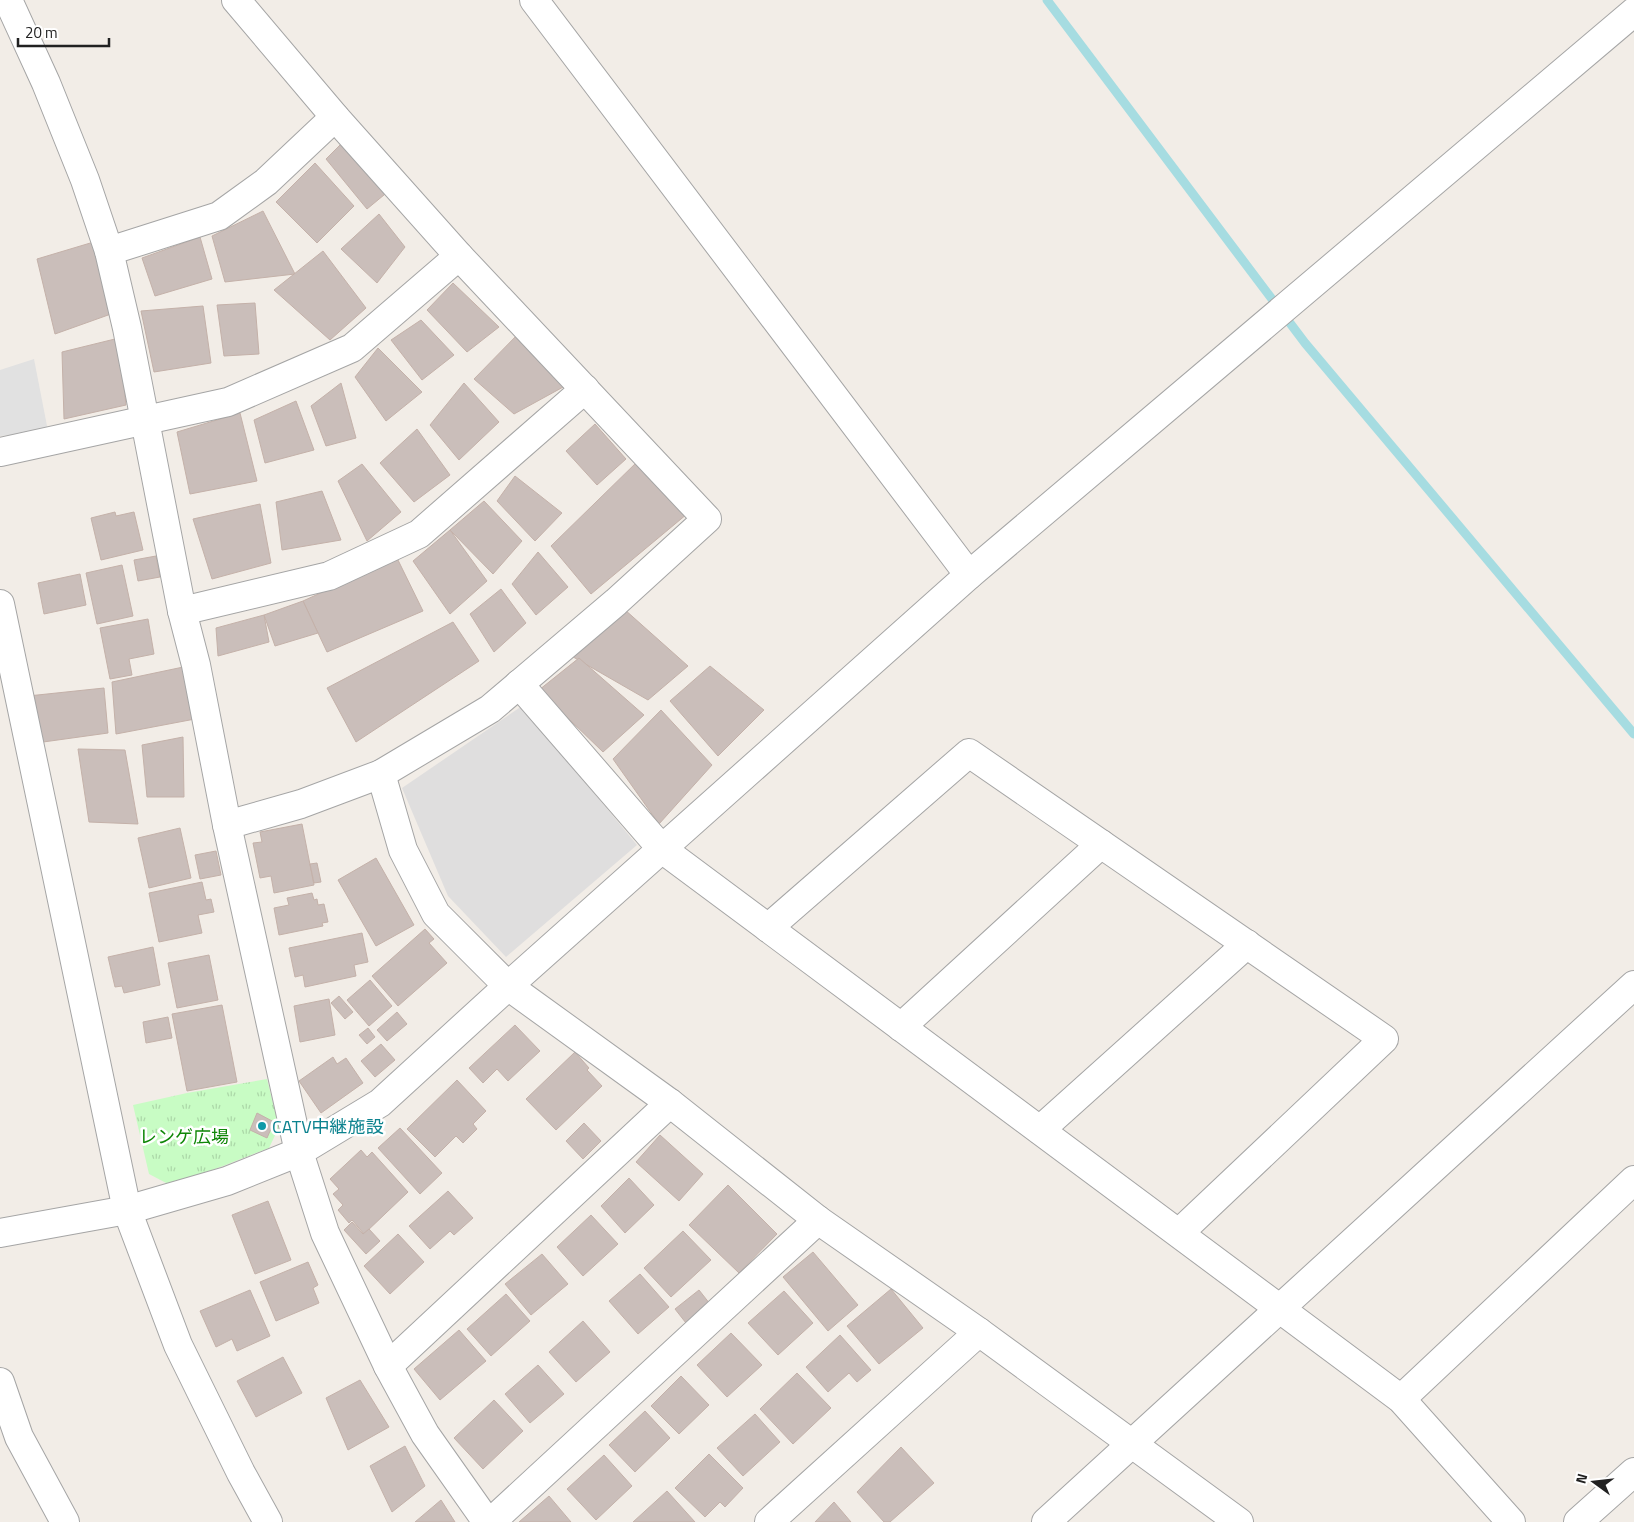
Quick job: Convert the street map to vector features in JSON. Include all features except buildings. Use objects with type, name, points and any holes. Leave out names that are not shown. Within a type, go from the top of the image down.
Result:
[{"type":"street","points":[[227,825],[301,804],[381,774],[490,709],[616,602],[707,519],[459,256],[335,117],[236,0]]},
{"type":"street","points":[[534,0],[969,575]]},
{"type":"street","points":[[12,6],[85,180],[110,251],[127,328],[182,611],[196,666],[227,825],[299,1152],[325,1233],[388,1366],[425,1434],[487,1522]]},
{"type":"street","points":[[0,1233],[127,1210],[227,1180],[299,1152],[380,1103],[508,986],[969,575],[1634,12]]},
{"type":"street","points":[[110,251],[219,216],[266,182],[335,117]]},
{"type":"street","points":[[0,452],[228,402],[352,348],[459,256]]},
{"type":"street","points":[[182,611],[329,576],[419,534],[585,389]]},
{"type":"street","points":[[0,604],[127,1210],[178,1345],[241,1473],[268,1522]]},
{"type":"street","points":[[519,684],[662,849],[1401,1399],[1511,1522]]},
{"type":"street","points":[[768,928],[970,753],[1384,1038],[1179,1233]]},
{"type":"street","points":[[381,774],[403,850],[436,914],[508,986],[670,1103],[818,1220],[979,1332],[1239,1522]]},
{"type":"street","points":[[901,1027],[1101,844]]},
{"type":"street","points":[[1040,1130],[1247,944]]},
{"type":"street","points":[[1046,1522],[1634,985]]},
{"type":"street","points":[[388,1366],[670,1103]]},
{"type":"street","points":[[1401,1399],[1634,1180]]},
{"type":"street","points":[[491,1522],[818,1220]]},
{"type":"street","points":[[769,1522],[979,1332]]},
{"type":"street","points":[[0,1382],[10,1439],[64,1522]]},
{"type":"street","points":[[1578,1522],[1634,1472]]},
{"type":"shaded area","points":[[34,359],[48,431],[0,436],[0,370]]},
{"type":"shaded area","points":[[522,706],[637,845],[506,957],[448,896],[402,788]]},
{"type":"green space","name":"レンゲ広場","points":[[267,1079],[279,1127],[269,1148],[170,1185],[149,1174],[133,1105]]},
{"type":"waterway","points":[[1047,0],[1305,343],[1634,734]]},
{"type":"place","name":"CATV中継施設","points":[[262,1126]]}]
